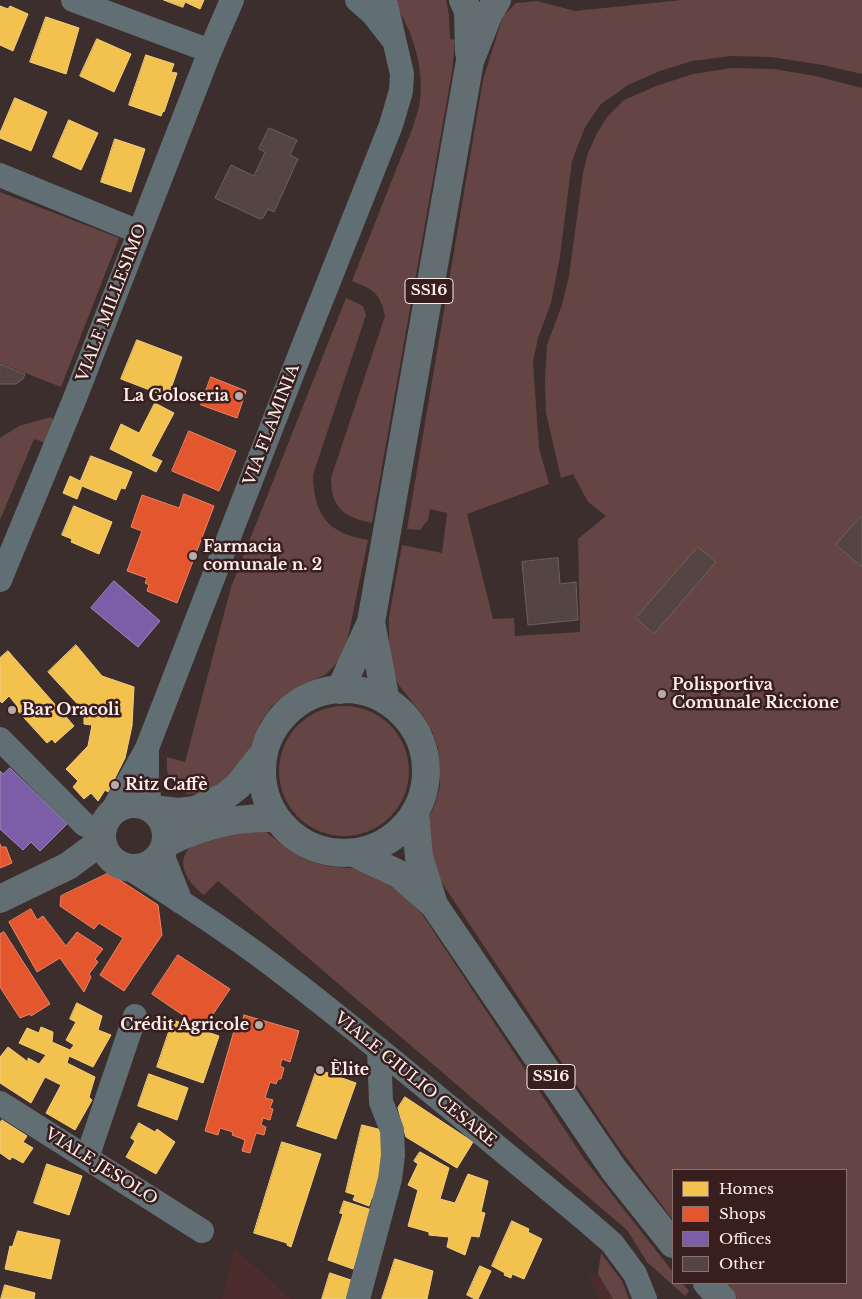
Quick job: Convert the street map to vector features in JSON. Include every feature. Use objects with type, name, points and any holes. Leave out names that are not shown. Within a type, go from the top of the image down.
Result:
[{"type":"main road","name":"SS16","points":[[463,0],[468,11],[470,61]]},
{"type":"main road","name":"SS16","points":[[340,690],[371,622],[470,61],[489,13],[497,0]]},
{"type":"main road","name":"SS16","points":[[371,622],[386,701]]},
{"type":"main road","points":[[356,690],[372,694],[386,701],[409,722],[418,736],[423,751],[426,766],[425,782],[422,797],[415,812],[408,822],[389,840],[378,846],[354,853],[336,853],[318,849],[302,842],[276,818],[263,788],[264,754],[269,737],[279,721],[291,709],[306,699],[322,692],[356,690]]},
{"type":"main road","points":[[151,809],[179,812],[195,810],[224,797],[238,786],[264,754]]},
{"type":"main road","points":[[0,899],[112,843],[120,807],[130,804],[141,804],[159,815],[164,823],[166,833],[164,848]]},
{"type":"main road","name":"SS16","points":[[415,812],[419,857],[434,905]]},
{"type":"main road","points":[[112,843],[138,868],[148,866],[155,861],[164,848],[200,828],[234,819],[251,817],[276,818]]},
{"type":"main road","name":"SS16","points":[[354,853],[399,874],[434,905],[614,1170],[672,1243]]},
{"type":"main road","points":[[708,1284],[722,1299]]},
{"type":"street","points":[[74,0],[210,51]]},
{"type":"street","name":"VIALE MILLESIMO","points":[[0,580],[76,398],[120,279],[232,0]]},
{"type":"street","name":"VIALE MILLESIMO","points":[[221,24],[247,0]]},
{"type":"street","name":"VIA FLAMINIA","points":[[356,0],[373,14],[395,43]]},
{"type":"street","name":"VIA FLAMINIA","points":[[151,809],[147,784],[147,748],[298,358],[391,125],[401,91],[402,74],[385,0]]},
{"type":"street","points":[[0,175],[140,232]]},
{"type":"street","name":"VIALE GIULIO CESARE","points":[[0,739],[85,825],[112,843],[181,902],[287,976],[379,1049],[582,1217],[612,1244],[635,1274],[645,1299]]},
{"type":"street","points":[[112,843],[147,748]]},
{"type":"street","points":[[164,848],[181,902]]},
{"type":"street","points":[[87,1158],[135,1016]]},
{"type":"street","points":[[358,1299],[390,1179],[393,1155],[392,1130],[381,1102],[379,1049]]},
{"type":"street","name":"VIALE JESOLO","points":[[0,1104],[202,1231]]},
{"type":"shaded area","points":[[399,0],[446,0],[450,39],[455,40],[452,72],[372,523],[354,518],[341,510],[333,497],[331,478],[385,316],[381,302],[375,293],[352,281],[413,127],[420,101],[419,63],[412,38],[395,4]]},
{"type":"shaded area","name":"Polisportiva Comunale Riccione","points":[[682,0],[862,0],[862,74],[823,65],[771,57],[731,56],[692,61],[660,71],[628,85],[601,104],[585,127],[572,161],[560,256],[551,303],[538,338],[533,362],[539,448],[549,484],[467,514],[493,619],[514,618],[515,636],[580,632],[578,539],[606,516],[588,502],[573,474],[561,478],[546,413],[545,380],[547,345],[562,305],[569,276],[583,173],[588,153],[607,117],[624,100],[656,86],[693,74],[732,68],[774,69],[815,76],[862,88],[862,1299],[737,1299],[723,1284],[847,1284],[847,1169],[672,1169],[672,1219],[614,1141],[442,883],[428,856],[427,821],[435,804],[440,786],[438,748],[432,731],[422,714],[398,684],[392,666],[389,644],[389,617],[402,545],[442,553],[447,513],[430,509],[428,520],[420,530],[407,529],[483,80],[503,16],[516,3],[537,1],[575,11]]},
{"type":"shaded area","points":[[0,192],[119,238],[61,387],[0,363]]},
{"type":"shaded area","points":[[346,298],[363,306],[366,315],[313,475],[316,501],[320,512],[326,520],[343,533],[368,540],[344,653],[325,675],[303,684],[272,706],[261,721],[242,768],[206,793],[187,794],[170,779],[167,771],[167,757],[185,762],[231,587]]},
{"type":"shaded area","points":[[51,417],[56,424],[48,444],[34,439],[0,520],[0,438],[19,426]]},
{"type":"shaded area","points":[[344,706],[357,707],[369,711],[390,725],[404,746],[408,758],[408,784],[404,796],[390,817],[369,831],[357,835],[344,836],[331,835],[319,831],[298,817],[284,796],[280,784],[279,771],[280,758],[284,746],[298,725],[319,711],[331,707]]},
{"type":"shaded area","points":[[264,830],[286,848],[310,861],[328,866],[354,868],[371,873],[401,894],[422,914],[585,1160],[672,1271],[672,1284],[683,1284],[689,1291],[685,1296],[647,1262],[627,1230],[218,881],[204,895],[197,889],[186,875],[183,860],[186,853],[191,846],[207,836],[214,833]]},
{"type":"shaded area","points":[[235,1248],[290,1299],[222,1299]]},
{"type":"shaded area","points":[[601,1253],[622,1281],[629,1299],[613,1299],[598,1274]]},
{"type":"shaded area","points":[[598,1274],[613,1299],[599,1299],[589,1276]]},
{"type":"building: Homes","points":[[164,0],[204,0],[200,9],[185,2],[183,7]]},
{"type":"building: Homes","points":[[0,6],[8,9],[10,6],[28,14],[13,51],[0,45]]},
{"type":"building: Homes","points":[[46,17],[79,28],[66,74],[30,62]]},
{"type":"building: Homes","points":[[97,39],[131,54],[114,92],[80,76]]},
{"type":"building: Homes","points":[[146,55],[174,64],[171,72],[177,73],[161,116],[129,105]]},
{"type":"building: Homes","points":[[15,98],[47,112],[31,151],[0,138],[0,133]]},
{"type":"building: Homes","points":[[69,120],[98,133],[81,170],[53,157]]},
{"type":"building: Homes","points":[[115,139],[145,149],[131,192],[101,182]]},
{"type":"building: Homes","points":[[137,340],[182,357],[168,397],[121,379]]},
{"type":"building: Homes","points":[[155,403],[174,413],[151,456],[162,461],[156,472],[110,449],[121,424],[139,433]]},
{"type":"building: Homes","points":[[91,456],[132,472],[125,489],[121,488],[116,500],[82,486],[77,499],[63,493],[70,476],[80,481]]},
{"type":"building: Homes","points":[[74,506],[112,522],[99,554],[71,542],[72,539],[62,535]]},
{"type":"building: Homes","points":[[76,645],[102,676],[134,687],[132,726],[125,758],[108,792],[105,790],[98,801],[91,793],[84,799],[73,787],[78,781],[66,769],[88,746],[92,725],[84,724],[84,711],[48,672]]},
{"type":"building: Homes","points":[[8,651],[74,726],[55,743],[52,739],[47,743],[16,709],[18,707],[9,696],[2,703],[0,701],[0,658]]},
{"type":"building: Homes","points":[[77,1003],[102,1016],[98,1030],[111,1035],[93,1067],[69,1056],[67,1063],[95,1077],[89,1097],[92,1100],[75,1130],[46,1113],[61,1085],[45,1077],[31,1103],[0,1083],[0,1057],[8,1047],[28,1062],[28,1058],[39,1064],[46,1055],[19,1043],[27,1028],[39,1033],[41,1027],[53,1032],[52,1042],[70,1050],[74,1045],[66,1040],[76,1022],[70,1019]]},
{"type":"building: Homes","points":[[173,1020],[219,1036],[203,1083],[157,1067]]},
{"type":"building: Homes","points":[[317,1069],[356,1083],[336,1139],[297,1126]]},
{"type":"building: Homes","points":[[149,1074],[188,1088],[177,1120],[138,1106]]},
{"type":"building: Homes","points":[[405,1097],[473,1142],[457,1168],[406,1137],[398,1108]]},
{"type":"building: Homes","points":[[2,1120],[27,1136],[23,1142],[33,1148],[23,1163],[12,1157],[10,1160],[0,1153],[0,1123]]},
{"type":"building: Homes","points":[[139,1123],[155,1132],[157,1129],[175,1142],[156,1174],[126,1157],[135,1141],[131,1138]]},
{"type":"building: Homes","points":[[362,1125],[382,1130],[388,1161],[377,1199],[372,1197],[369,1206],[353,1200],[355,1195],[346,1192]]},
{"type":"building: Homes","points":[[282,1142],[321,1154],[291,1247],[287,1243],[254,1233]]},
{"type":"building: Homes","points":[[420,1152],[449,1168],[440,1199],[455,1203],[468,1174],[488,1181],[481,1212],[485,1213],[479,1237],[471,1236],[465,1255],[447,1247],[449,1237],[429,1235],[429,1232],[408,1226],[418,1190],[408,1185],[418,1164],[414,1161]]},
{"type":"building: Homes","points":[[47,1164],[82,1176],[69,1215],[34,1203]]},
{"type":"building: Homes","points":[[344,1201],[372,1210],[353,1269],[328,1260],[343,1214],[340,1213]]},
{"type":"building: Homes","points":[[512,1221],[529,1229],[528,1232],[542,1239],[524,1279],[512,1274],[511,1278],[492,1266]]},
{"type":"building: Homes","points":[[18,1231],[60,1240],[51,1279],[5,1269],[10,1246],[12,1247]]},
{"type":"building: Homes","points":[[395,1259],[433,1271],[427,1299],[382,1299]]},
{"type":"building: Homes","points":[[480,1266],[491,1271],[478,1299],[475,1299],[467,1295]]},
{"type":"building: Homes","points":[[330,1273],[354,1281],[348,1299],[322,1299]]},
{"type":"building: Homes","points":[[5,1285],[35,1293],[34,1299],[1,1299]]},
{"type":"building: Shops","points":[[211,377],[246,391],[237,418],[201,405]]},
{"type":"building: Shops","points":[[189,431],[236,451],[219,491],[172,471]]},
{"type":"building: Shops","points":[[184,494],[214,506],[177,603],[147,591],[149,585],[145,583],[147,578],[127,571],[142,531],[131,527],[142,495],[179,508]]},
{"type":"building: Shops","points":[[0,844],[1,847],[6,847],[12,863],[0,868]]},
{"type":"building: Shops","points":[[109,873],[158,905],[162,935],[124,991],[100,975],[123,938],[99,923],[94,929],[60,906],[61,896]]},
{"type":"building: Shops","points":[[31,909],[37,920],[43,916],[66,946],[77,932],[103,949],[95,959],[98,962],[89,974],[91,977],[84,992],[60,958],[37,972],[9,922]]},
{"type":"building: Shops","points":[[4,932],[50,1004],[31,1016],[30,1014],[20,1018],[0,987],[0,934]]},
{"type":"building: Shops","points":[[178,955],[230,989],[203,1029],[152,994]]},
{"type":"building: Shops","points":[[244,1015],[299,1031],[290,1062],[282,1059],[280,1066],[284,1068],[281,1079],[278,1079],[276,1084],[270,1082],[265,1098],[273,1100],[270,1108],[273,1109],[270,1120],[263,1118],[261,1125],[266,1127],[264,1135],[256,1133],[250,1153],[242,1151],[245,1140],[232,1135],[233,1132],[220,1128],[218,1135],[205,1131],[236,1024],[242,1025]]},
{"type":"building: Offices","points":[[114,581],[160,621],[138,647],[91,608]]},
{"type":"building: Offices","points":[[10,768],[67,824],[40,851],[31,842],[23,850],[0,829],[0,771],[3,774]]},
{"type":"building: Other","points":[[269,128],[297,140],[290,155],[298,159],[274,212],[268,209],[263,218],[260,219],[215,198],[231,165],[254,176],[265,152],[259,149]]},
{"type":"building: Other","points":[[0,364],[25,374],[23,379],[16,384],[0,384]]},
{"type":"building: Other","points":[[862,515],[862,567],[836,545]]},
{"type":"building: Other","points":[[698,547],[716,562],[654,634],[636,618]]},
{"type":"building: Other","points":[[558,558],[560,584],[576,582],[578,620],[528,625],[522,562]]},
{"type":"place","name":"La Goloseria","points":[[239,396]]},
{"type":"place","name":"Farmacia comunale n. 2","points":[[193,556]]},
{"type":"place","name":"Polisportiva Comunale Riccione","points":[[662,694]]},
{"type":"place","name":"Bar Oracoli","points":[[12,710]]},
{"type":"place","name":"Ritz Caffè","points":[[115,785]]},
{"type":"place","name":"Crédit Agricole","points":[[259,1025]]},
{"type":"place","name":"Èlite","points":[[320,1070]]}]
